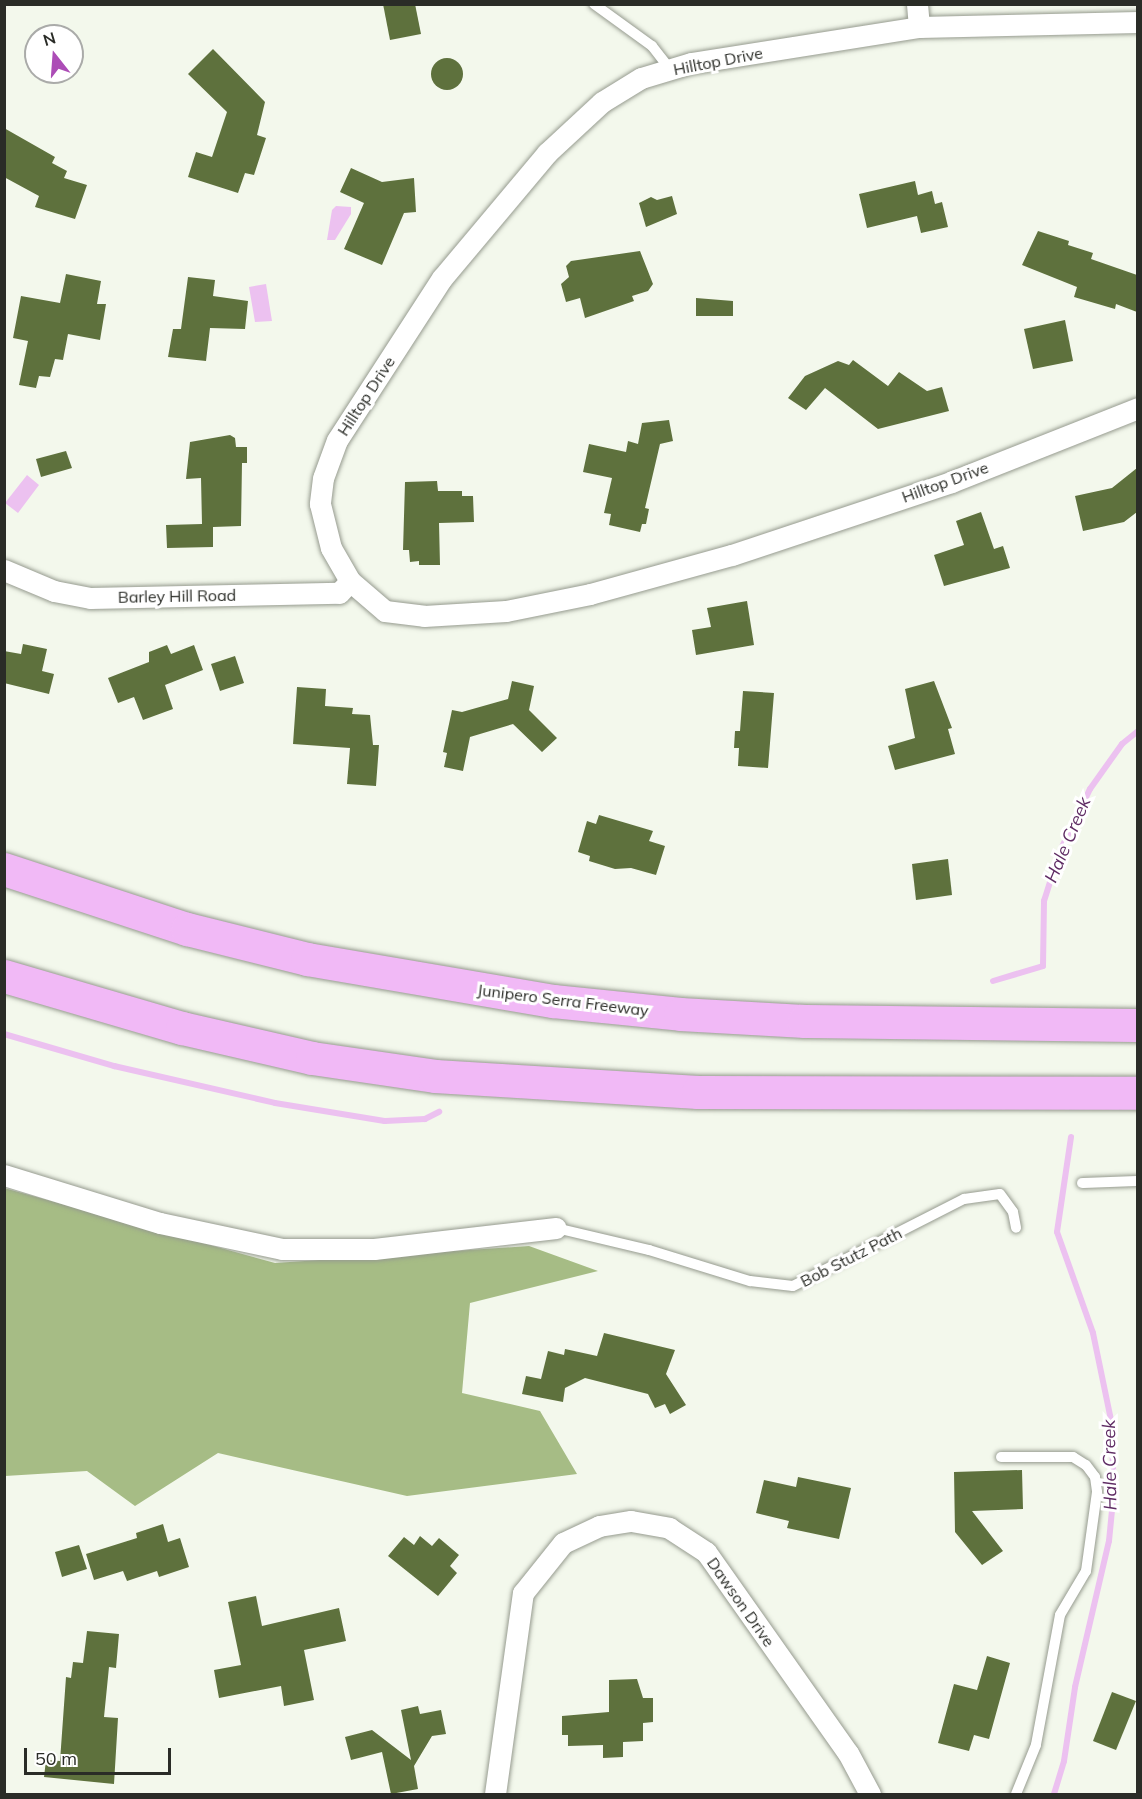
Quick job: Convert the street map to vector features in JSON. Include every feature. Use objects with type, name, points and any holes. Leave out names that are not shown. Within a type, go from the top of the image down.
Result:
[{"type":"highway","name":"Junipero Serra Freeway","points":[[4,869],[187,928],[306,959],[553,1001],[680,1014],[793,1020],[1137,1025]]},
{"type":"highway","points":[[4,976],[182,1028],[312,1058],[435,1076],[641,1090],[937,1096],[1137,1093]]},
{"type":"highway","points":[[937,1096],[1074,1113],[1137,1115]]},
{"type":"street","points":[[916,4],[919,27]]},
{"type":"street","name":"Hilltop Drive","points":[[1137,22],[919,27],[670,69],[641,78],[602,102],[547,153],[442,278],[337,440],[323,478],[320,504],[331,548],[350,581],[385,611],[424,616],[506,611],[590,594],[732,555],[951,482],[1137,408]]},
{"type":"street","name":"Barley Hill Road","points":[[4,570],[54,591],[90,598],[339,593],[350,581]]},
{"type":"street","points":[[4,1175],[160,1223],[282,1250],[374,1249],[556,1228]]},
{"type":"street","name":"Dawson Drive","points":[[495,1794],[523,1593],[563,1543],[599,1526],[631,1521],[669,1528],[706,1552],[848,1753],[870,1794]]},
{"type":"lane","points":[[594,4],[652,46],[670,69]]},
{"type":"lane","points":[[1082,1183],[1137,1181]]},
{"type":"lane","name":"Bob Stutz Path","points":[[556,1228],[649,1250],[750,1281],[793,1286],[964,1199],[1000,1194],[1013,1212],[1016,1228]]},
{"type":"lane","points":[[1001,1457],[1073,1457],[1086,1466],[1095,1477],[1097,1492],[1086,1571],[1060,1615],[1036,1745],[1016,1794]]},
{"type":"green space","points":[[4,1188],[275,1263],[529,1246],[598,1271],[470,1303],[462,1393],[540,1411],[577,1474],[407,1496],[218,1453],[135,1506],[87,1471],[5,1476]]},
{"type":"shaded area","points":[[336,206],[351,207],[351,214],[335,240],[327,240],[332,210]]},
{"type":"shaded area","points":[[266,284],[272,321],[255,322],[249,287]]},
{"type":"shaded area","points":[[27,475],[39,485],[18,513],[5,503]]},
{"type":"building","points":[[383,4],[415,4],[421,34],[390,40]]},
{"type":"building","points":[[213,49],[265,102],[257,135],[266,138],[254,175],[245,173],[238,193],[188,177],[196,152],[212,157],[227,112],[188,74]]},
{"type":"building","points":[[447,58],[459,62],[463,74],[459,86],[447,90],[435,86],[431,74],[435,62]]},
{"type":"building","points":[[4,128],[55,157],[52,163],[67,171],[64,178],[87,185],[75,219],[35,207],[39,196],[4,177]]},
{"type":"building","points":[[351,168],[382,182],[414,178],[416,212],[404,213],[382,265],[344,249],[364,203],[340,192]]},
{"type":"building","points":[[915,181],[918,195],[932,191],[935,204],[942,202],[948,227],[921,233],[917,216],[867,228],[859,194]]},
{"type":"building","points":[[672,196],[677,214],[646,227],[639,203],[651,197],[657,200]]},
{"type":"building","points":[[1038,231],[1069,241],[1068,245],[1093,253],[1091,259],[1137,275],[1137,312],[1116,304],[1115,309],[1074,297],[1077,287],[1022,265]]},
{"type":"building","points":[[640,251],[653,284],[648,291],[632,296],[634,301],[585,318],[580,298],[566,302],[561,284],[569,277],[566,266],[571,261]]},
{"type":"building","points":[[66,274],[101,281],[97,304],[106,304],[100,340],[68,334],[63,360],[55,359],[50,377],[39,376],[36,388],[19,385],[28,341],[13,338],[21,296],[60,303]]},
{"type":"building","points":[[188,277],[215,280],[213,296],[248,301],[245,329],[210,328],[206,361],[168,357],[173,329],[181,329]]},
{"type":"building","points":[[696,298],[733,301],[733,316],[696,316]]},
{"type":"building","points":[[1065,320],[1073,361],[1033,369],[1024,329]]},
{"type":"building","points":[[853,360],[888,386],[899,372],[927,391],[942,387],[949,411],[878,429],[825,388],[806,410],[788,398],[805,376],[838,361],[849,365]]},
{"type":"building","points":[[669,420],[673,441],[660,444],[645,508],[649,509],[646,524],[642,524],[640,532],[609,525],[611,514],[604,513],[612,478],[583,472],[589,444],[626,452],[628,441],[638,444],[642,423]]},
{"type":"building","points":[[230,435],[235,438],[236,447],[247,447],[247,463],[242,463],[241,526],[213,527],[213,547],[167,548],[166,525],[202,524],[201,478],[186,479],[190,442]]},
{"type":"building","points":[[66,451],[72,468],[41,477],[36,459]]},
{"type":"building","points":[[1137,468],[1137,512],[1124,522],[1083,531],[1075,496],[1112,488]]},
{"type":"building","points":[[437,481],[438,491],[462,491],[462,496],[473,496],[474,522],[439,523],[440,565],[419,565],[419,561],[410,562],[409,550],[403,550],[405,482]]},
{"type":"building","points":[[981,512],[994,549],[1003,546],[1010,568],[944,586],[934,555],[964,545],[956,521]]},
{"type":"building","points":[[747,601],[754,645],[696,655],[692,630],[711,627],[707,608]]},
{"type":"building","points":[[23,644],[47,649],[42,671],[54,674],[49,694],[4,683],[4,651],[21,654]]},
{"type":"building","points":[[167,645],[171,654],[194,645],[203,670],[165,685],[173,709],[143,720],[134,697],[118,703],[108,678],[149,662],[149,652]]},
{"type":"building","points":[[235,656],[244,683],[220,691],[211,664]]},
{"type":"building","points":[[512,681],[534,686],[529,710],[557,738],[542,752],[513,724],[470,737],[463,771],[444,767],[447,753],[443,752],[452,710],[462,712],[508,699]]},
{"type":"building","points":[[934,681],[952,728],[948,729],[955,754],[895,770],[888,746],[915,738],[905,689]]},
{"type":"building","points":[[297,687],[326,689],[325,706],[353,708],[352,714],[370,715],[373,745],[379,745],[376,786],[347,784],[350,748],[293,744]]},
{"type":"building","points":[[743,691],[774,693],[768,768],[738,766],[739,748],[734,748],[735,731],[740,731]]},
{"type":"building","points":[[599,815],[653,831],[649,841],[665,846],[656,875],[631,868],[615,869],[589,861],[590,856],[578,852],[587,821],[596,824]]},
{"type":"building","points":[[948,859],[952,895],[916,900],[912,864]]},
{"type":"building","points":[[604,1333],[675,1350],[666,1374],[686,1405],[670,1414],[665,1404],[655,1408],[648,1394],[585,1378],[565,1388],[563,1402],[522,1394],[526,1376],[541,1379],[548,1351],[564,1355],[565,1349],[597,1356]]},
{"type":"building","points":[[1022,1470],[1023,1509],[972,1511],[1003,1551],[982,1565],[955,1532],[954,1472]]},
{"type":"building","points":[[798,1477],[851,1488],[839,1539],[787,1528],[789,1521],[756,1513],[764,1480],[796,1487]]},
{"type":"building","points":[[163,1524],[168,1542],[180,1538],[189,1567],[159,1577],[157,1571],[127,1581],[123,1571],[94,1580],[86,1554],[137,1538],[136,1533]]},
{"type":"building","points":[[420,1536],[432,1546],[439,1538],[459,1555],[450,1566],[457,1573],[438,1596],[388,1556],[404,1537],[414,1545]]},
{"type":"building","points":[[79,1545],[87,1569],[62,1577],[55,1552]]},
{"type":"building","points":[[256,1596],[262,1626],[339,1608],[346,1641],[304,1650],[314,1700],[284,1706],[281,1686],[219,1698],[214,1670],[241,1665],[228,1602]]},
{"type":"building","points":[[87,1631],[119,1634],[116,1668],[109,1667],[104,1717],[118,1718],[114,1784],[44,1777],[46,1760],[60,1761],[66,1677],[71,1678],[73,1662],[83,1663]]},
{"type":"building","points":[[987,1656],[1010,1663],[989,1739],[974,1735],[969,1751],[938,1743],[954,1684],[977,1690]]},
{"type":"building","points":[[637,1679],[643,1698],[653,1698],[653,1722],[643,1723],[643,1741],[623,1742],[623,1757],[603,1758],[603,1745],[568,1746],[568,1735],[562,1735],[562,1716],[609,1712],[609,1680]]},
{"type":"building","points":[[1112,1692],[1136,1701],[1116,1750],[1093,1741]]},
{"type":"building","points":[[418,1706],[420,1714],[441,1710],[446,1734],[432,1736],[414,1766],[418,1789],[391,1794],[382,1752],[351,1760],[345,1737],[372,1730],[411,1760],[401,1710]]},
{"type":"waterway","name":"Hale Creek","points":[[993,981],[1043,966],[1044,901],[1060,851],[1090,789],[1122,744],[1138,731]]},
{"type":"waterway","points":[[4,1034],[114,1066],[275,1103],[385,1121],[425,1119],[439,1112]]},
{"type":"waterway","name":"Hale Creek","points":[[1054,1794],[1064,1761],[1075,1687],[1109,1541],[1114,1490],[1111,1420],[1093,1333],[1057,1232],[1071,1137]]}]
